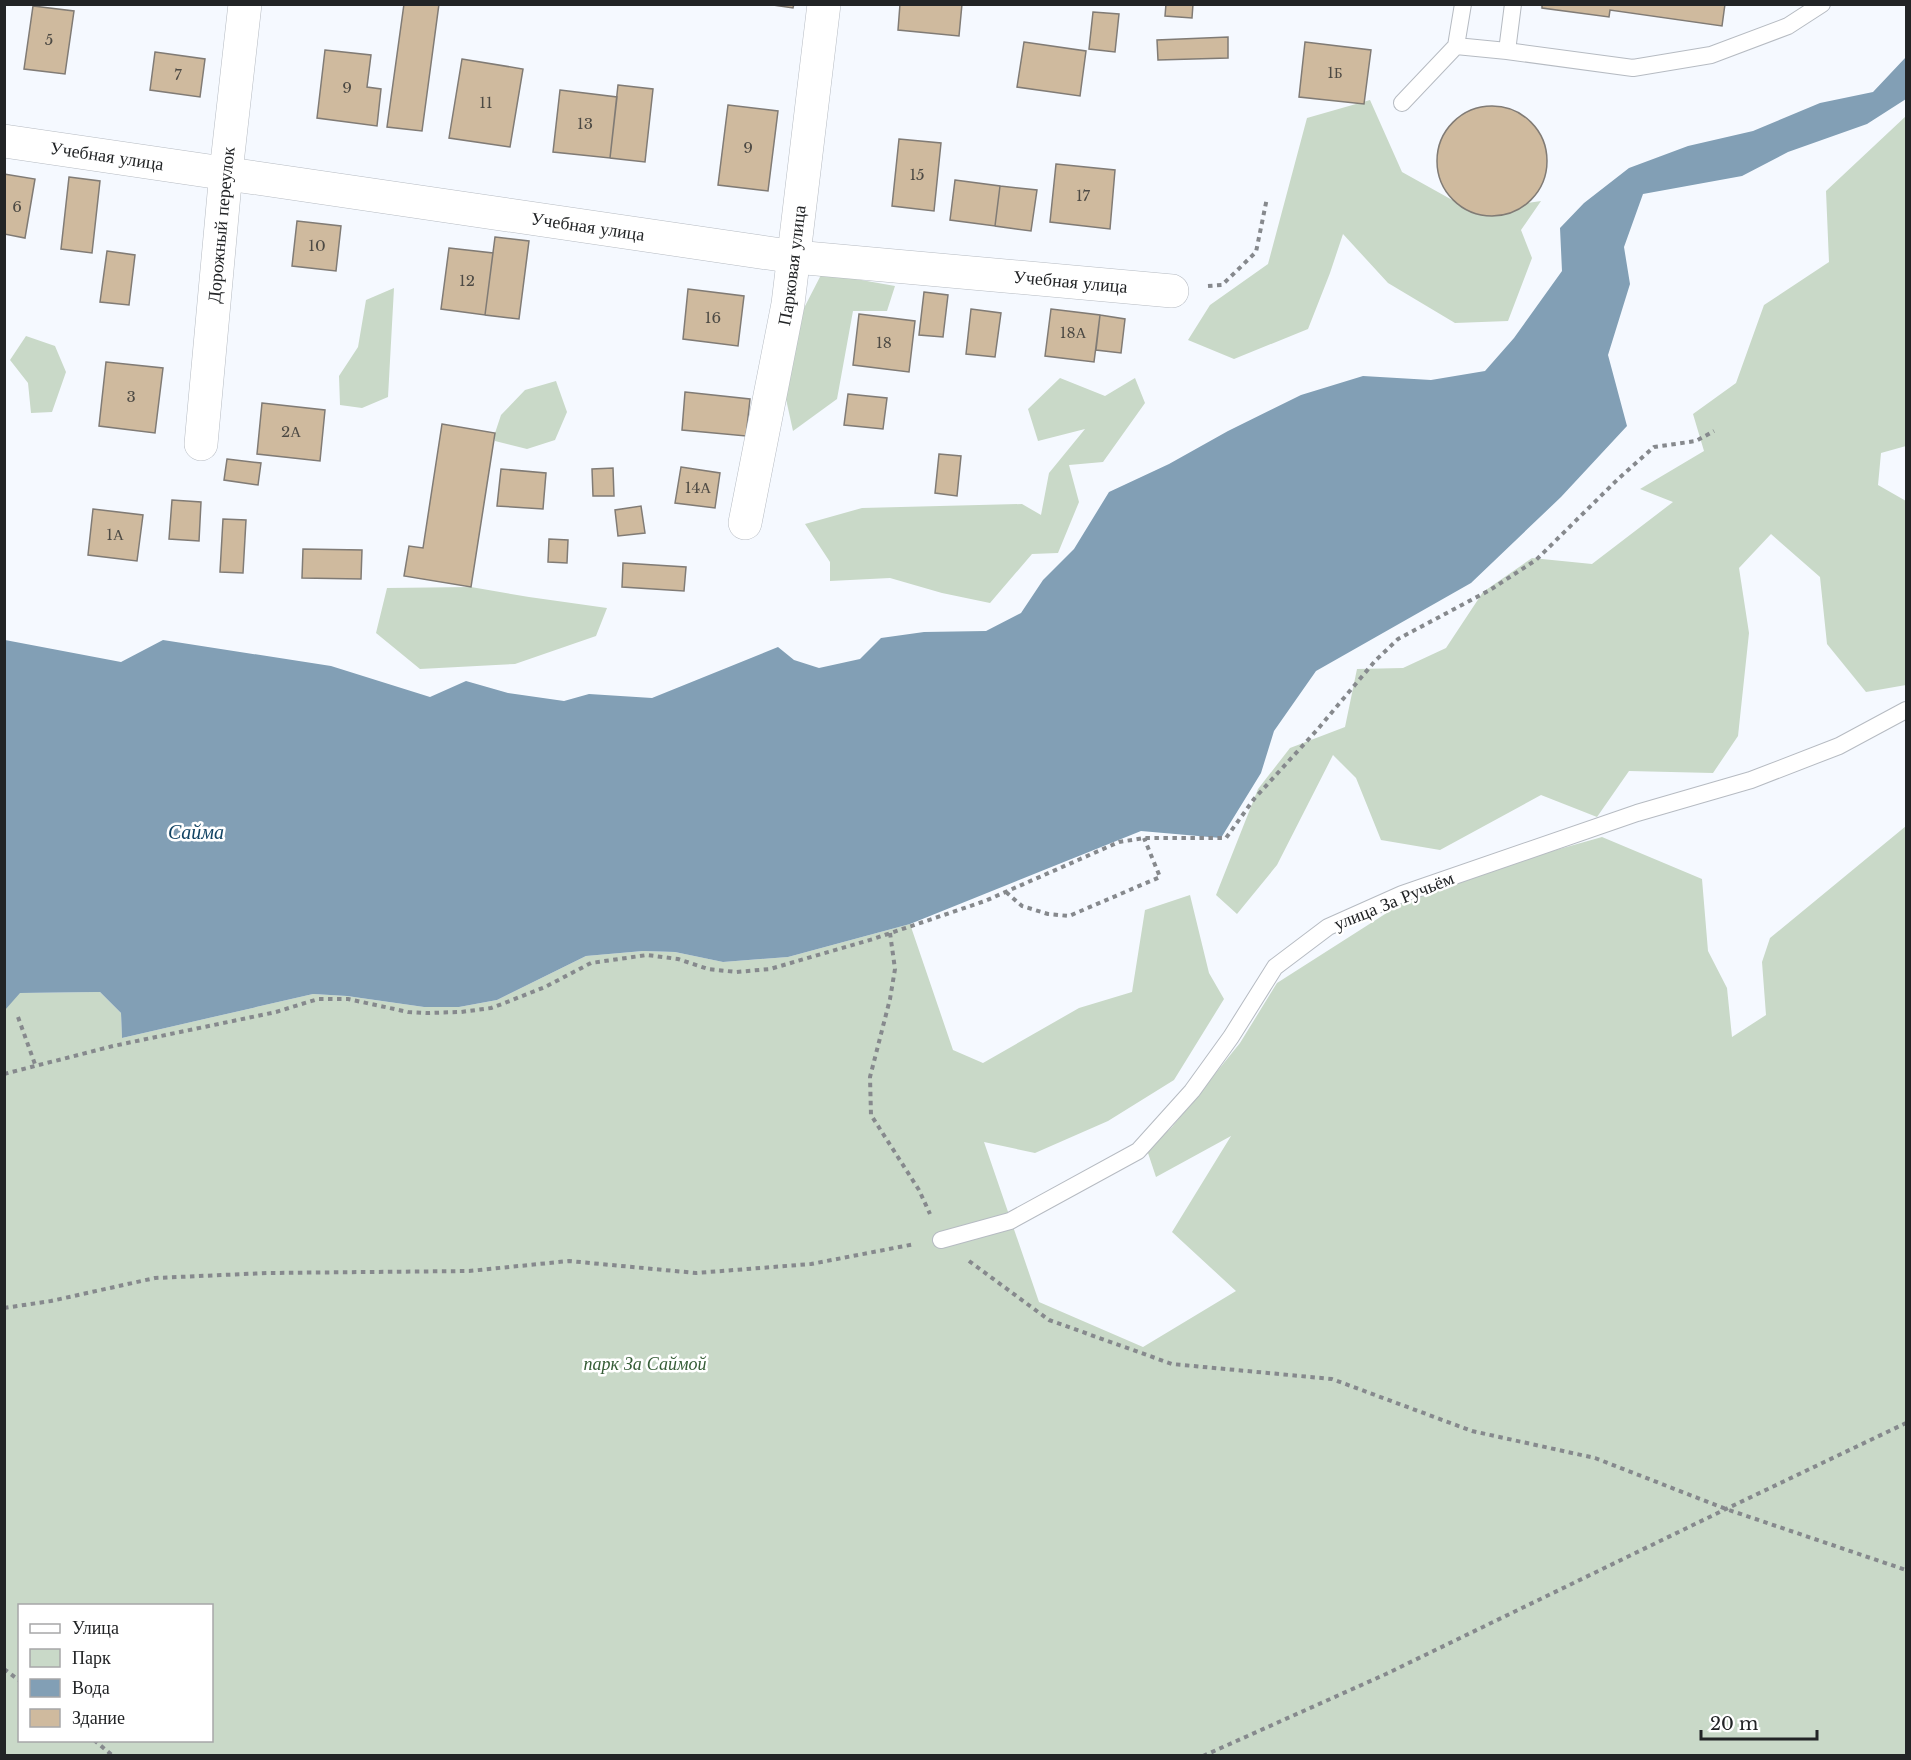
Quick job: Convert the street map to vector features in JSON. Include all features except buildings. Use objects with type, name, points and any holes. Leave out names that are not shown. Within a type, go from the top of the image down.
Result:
[{"type":"street","name":"Дорожный переулок","points":[[201,444],[226,172],[245,4]]},
{"type":"street","name":"Парковая улица","points":[[745,523],[788,304],[824,4]]},
{"type":"street","name":"Учебная улица","points":[[4,141],[795,257],[1172,291]]},
{"type":"lane","points":[[1402,103],[1456,46],[1463,4]]},
{"type":"lane","points":[[1506,51],[1513,4]]},
{"type":"lane","points":[[1456,46],[1491,48],[1633,68],[1711,56],[1788,26],[1822,4]]},
{"type":"lane","name":"улица За Ручьём","points":[[941,1240],[1010,1221],[1138,1151],[1192,1091],[1231,1037],[1275,967],[1328,927],[1402,894],[1637,813],[1751,780],[1839,746],[1906,710]]},
{"type":"path","points":[[1172,291],[1222,285],[1256,252],[1267,198]]},
{"type":"path","points":[[4,1074],[113,1046],[276,1012],[318,999],[348,999],[408,1012],[461,1012],[491,1008],[502,1004],[545,987],[591,963],[647,955],[678,959],[708,969],[736,972],[770,969],[890,933],[1006,892],[1119,842],[1144,838],[1226,838],[1254,799],[1398,639],[1490,590],[1536,560],[1600,496],[1654,447],[1696,441],[1714,431]]},
{"type":"path","points":[[1006,892],[1022,906],[1048,914],[1069,916],[1160,877],[1144,838]]},
{"type":"path","points":[[890,933],[896,969],[870,1077],[871,1115],[919,1190],[941,1240],[1048,1320],[1172,1364],[1332,1379],[1472,1431],[1595,1458],[1726,1509],[1906,1570]]},
{"type":"path","points":[[18,1017],[36,1067]]},
{"type":"path","points":[[4,1308],[51,1301],[155,1278],[268,1273],[470,1271],[569,1261],[696,1273],[811,1264],[941,1240]]},
{"type":"path","points":[[1203,1755],[1386,1674],[1906,1424]]},
{"type":"path","points":[[4,1669],[18,1680]]},
{"type":"path","points":[[97,1742],[113,1755]]},
{"type":"green space","points":[[1370,100],[1402,172],[1472,211],[1541,201],[1521,230],[1532,258],[1508,321],[1455,323],[1388,283],[1343,234],[1308,329],[1234,359],[1188,340],[1210,305],[1268,264],[1307,118]]},
{"type":"green space","points":[[1906,116],[1906,446],[1881,453],[1878,485],[1906,501],[1906,685],[1866,692],[1827,644],[1820,577],[1771,534],[1739,568],[1749,633],[1738,736],[1713,773],[1629,771],[1597,817],[1541,795],[1440,850],[1381,840],[1356,778],[1333,755],[1277,865],[1237,914],[1216,895],[1258,789],[1290,748],[1345,727],[1357,669],[1403,668],[1446,648],[1483,592],[1532,558],[1592,564],[1673,502],[1640,489],[1704,451],[1693,414],[1736,383],[1764,305],[1829,262],[1826,191]]},
{"type":"green space","points":[[822,273],[895,286],[887,311],[853,311],[837,399],[793,431],[786,399],[804,308]]},
{"type":"green space","points":[[394,288],[388,397],[362,408],[340,405],[339,376],[358,347],[366,300]]},
{"type":"green space","points":[[26,336],[55,346],[66,372],[52,412],[31,413],[28,383],[10,360]]},
{"type":"green space","points":[[1060,378],[1105,396],[1135,378],[1145,403],[1103,462],[1069,465],[1079,502],[1058,553],[1032,554],[990,603],[942,593],[890,578],[830,581],[830,562],[805,524],[862,508],[1022,504],[1041,515],[1049,473],[1085,429],[1038,441],[1028,409]]},
{"type":"green space","points":[[556,381],[567,412],[555,440],[527,449],[495,441],[501,415],[525,390]]},
{"type":"green space","points":[[471,587],[607,608],[596,636],[515,664],[420,669],[376,633],[387,588]]},
{"type":"green space","name":"парк За Саймой","points":[[1906,826],[1906,1755],[5,1756],[4,1010],[19,993],[100,992],[121,1013],[122,1038],[313,994],[347,996],[424,1007],[459,1007],[497,1000],[586,956],[643,951],[675,952],[723,962],[788,957],[910,924],[953,1050],[983,1063],[1079,1008],[1132,992],[1145,910],[1190,895],[1209,973],[1224,999],[1174,1080],[1108,1121],[1035,1153],[984,1142],[1039,1302],[1143,1347],[1236,1291],[1172,1232],[1231,1136],[1156,1177],[1147,1150],[1172,1127],[1240,1043],[1277,983],[1429,886],[1602,837],[1702,879],[1708,951],[1727,988],[1732,1037],[1766,1015],[1762,962],[1770,938]]},
{"type":"water","name":"Сайма","points":[[1906,57],[1906,99],[1867,124],[1788,152],[1742,176],[1643,194],[1624,247],[1630,284],[1608,355],[1627,426],[1561,497],[1471,583],[1316,671],[1274,731],[1261,773],[1221,838],[1141,831],[910,924],[788,957],[723,962],[675,952],[643,951],[586,956],[497,1000],[459,1007],[424,1007],[347,996],[313,994],[122,1038],[121,1013],[100,992],[20,993],[5,1010],[5,640],[121,662],[163,640],[331,666],[430,697],[466,681],[508,693],[564,701],[589,694],[652,698],[778,647],[794,660],[819,668],[860,659],[881,638],[924,632],[986,631],[1021,613],[1043,580],[1074,549],[1109,492],[1169,464],[1228,431],[1301,395],[1363,376],[1431,380],[1485,371],[1514,338],[1562,271],[1560,228],[1584,203],[1629,168],[1688,146],[1753,131],[1820,103],[1873,92]]}]
